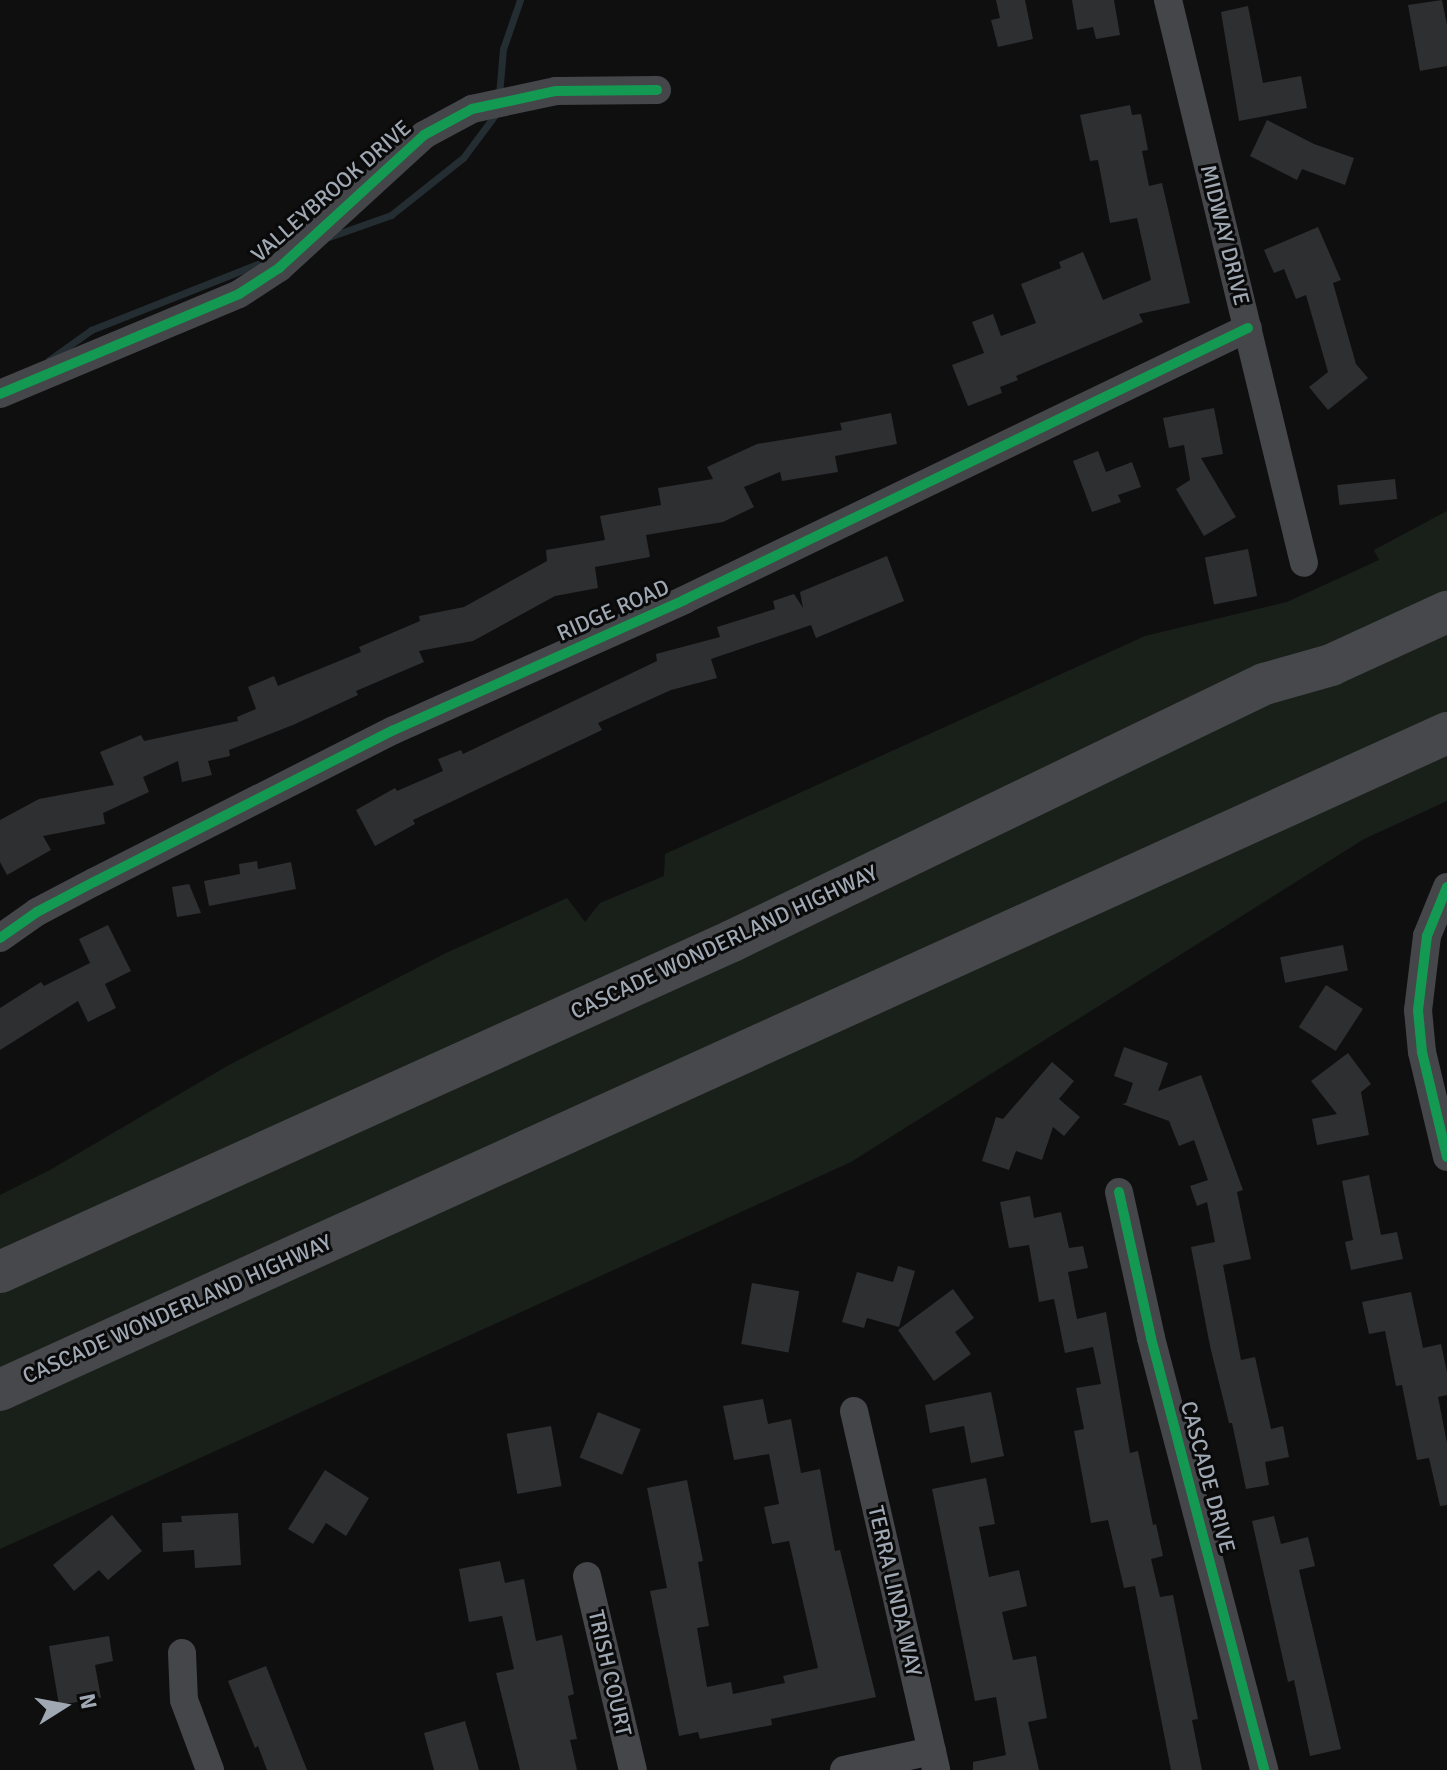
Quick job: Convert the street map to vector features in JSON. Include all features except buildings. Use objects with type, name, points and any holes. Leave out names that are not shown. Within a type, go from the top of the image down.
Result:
[{"type":"highway","points":[[1264,684],[1302,657],[1447,584]]},
{"type":"highway","name":"CASCADE WONDERLAND HIGHWAY","points":[[2,1270],[732,941],[1264,684],[1331,665],[1447,612]]},
{"type":"highway","name":"CASCADE WONDERLAND HIGHWAY","points":[[0,1390],[1447,733]]},
{"type":"highway","points":[[1336,781],[1447,751]]},
{"type":"highway","points":[[0,1406],[90,1349]]},
{"type":"street","name":"MIDWAY DRIVE","points":[[1168,0],[1304,563]]},
{"type":"street","name":"VALLEYBROOK DRIVE","points":[[0,394],[83,356],[239,294],[279,268],[424,135],[472,109],[556,91],[657,90]]},
{"type":"street","name":"RIDGE ROAD","points":[[0,938],[37,912],[107,875],[394,730],[684,600],[1248,328]]},
{"type":"street","points":[[1447,887],[1427,936],[1418,1010],[1422,1052],[1447,1157]]},
{"type":"street","name":"CASCADE DRIVE","points":[[1119,1192],[1151,1338],[1264,1770]]},
{"type":"street","name":"TERRA LINDA WAY","points":[[854,1411],[934,1760]]},
{"type":"street","name":"TRISH COURT","points":[[587,1576],[633,1770]]},
{"type":"street","points":[[182,1653],[184,1700],[210,1770]]},
{"type":"street","points":[[844,1770],[934,1760]]},
{"type":"shaded area","points":[[1447,511],[1447,801],[1364,839],[851,1162],[0,1549],[0,1195],[50,1170],[229,1065],[444,954],[567,898],[585,922],[600,903],[664,876],[665,854],[1145,636],[1287,602],[1379,560],[1374,550]]},
{"type":"waterway","points":[[499,95],[503,49],[520,0]]},
{"type":"waterway","points":[[329,237],[391,215],[463,158],[498,111]]},
{"type":"waterway","points":[[49,360],[91,330],[273,258]]},
{"type":"cycle path","points":[[0,394],[239,294],[279,268],[424,135],[472,109],[556,91],[657,90]]},
{"type":"cycle path","points":[[0,938],[37,912],[394,730],[684,600],[1248,328]]},
{"type":"cycle path","points":[[1447,887],[1427,936],[1418,1010],[1422,1052],[1447,1157]]},
{"type":"cycle path","points":[[1119,1192],[1151,1338],[1264,1770]]}]
